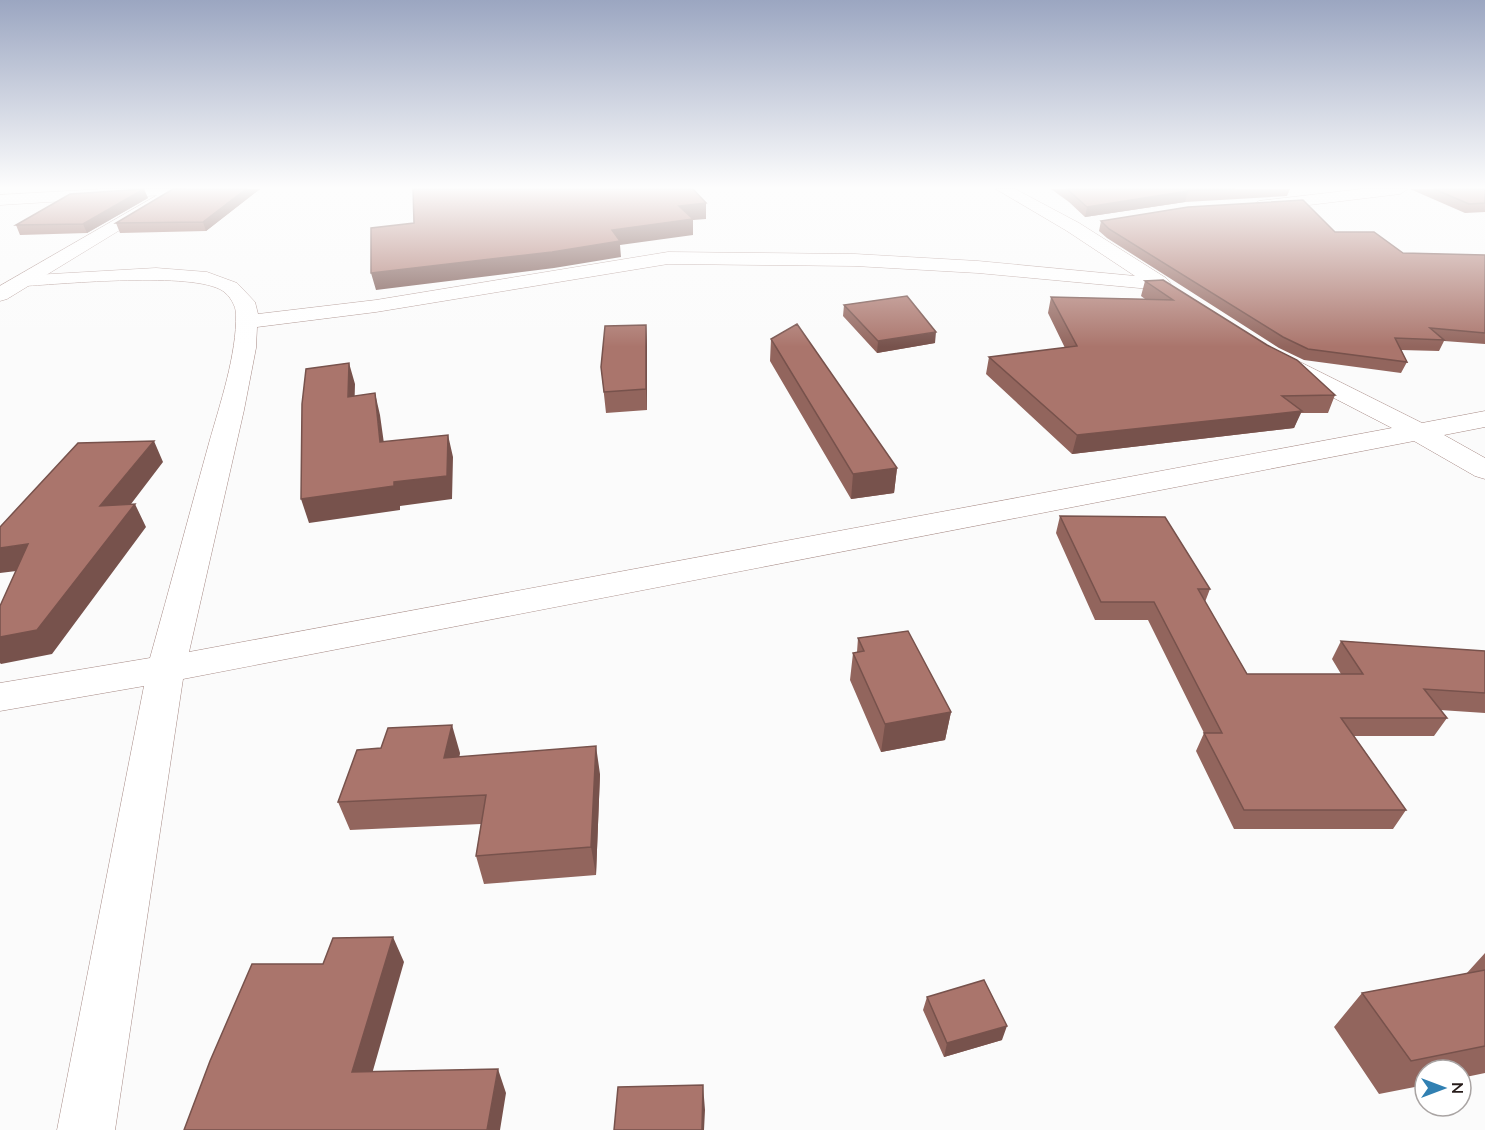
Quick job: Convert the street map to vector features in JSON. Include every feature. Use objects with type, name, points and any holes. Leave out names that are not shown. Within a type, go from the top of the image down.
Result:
[{"type":"street","points":[[12,288],[90,242]]},
{"type":"street","points":[[1097,242],[1181,297]]},
{"type":"street","points":[[246,321],[376,306],[668,258],[855,260],[978,267],[1161,284]]},
{"type":"street","points":[[12,288],[156,274],[207,278],[230,287],[244,302],[246,321],[244,348],[231,410],[166,669],[86,1130]]},
{"type":"street","points":[[1260,349],[1419,432],[1485,470]]},
{"type":"street","points":[[0,697],[166,669],[1485,419]]},
{"type":"building","points":[[371,242],[615,242],[552,252],[371,273]]},
{"type":"building","points":[[1130,242],[1387,242],[1403,253],[1485,255],[1485,333],[1430,328],[1444,340],[1395,338],[1407,362],[1308,349],[1283,337]]},
{"type":"building","points":[[1163,280],[1267,345],[1297,360],[1335,395],[1282,396],[1302,411],[1077,435],[989,357],[1077,346],[1051,297],[1173,300],[1145,281]]},
{"type":"building","points":[[907,296],[936,332],[878,341],[844,305]]},
{"type":"building","points":[[797,324],[897,468],[853,474],[771,339]]},
{"type":"building","points":[[646,325],[646,389],[604,392],[601,367],[605,326]]},
{"type":"building","points":[[349,363],[348,397],[375,393],[380,442],[448,435],[447,476],[394,482],[394,486],[301,499],[302,404],[306,369]]},
{"type":"building","points":[[154,441],[100,506],[135,504],[37,630],[0,637],[0,606],[28,544],[0,548],[0,527],[78,443]]},
{"type":"building","points":[[1060,516],[1165,517],[1210,589],[1198,589],[1247,674],[1363,674],[1341,641],[1485,651],[1485,693],[1424,689],[1447,718],[1341,718],[1406,810],[1244,810],[1204,733],[1222,733],[1154,602],[1101,602]]},
{"type":"building","points":[[908,631],[951,712],[885,724],[853,653],[864,651],[858,638]]},
{"type":"building","points":[[452,725],[444,758],[596,746],[591,847],[476,856],[486,795],[338,802],[357,750],[381,748],[388,728]]},
{"type":"building","points":[[393,937],[352,1072],[498,1069],[487,1130],[184,1130],[210,1061],[252,964],[323,964],[333,938]]},
{"type":"building","points":[[1485,970],[1485,1046],[1426,1058],[1413,1058],[1411,1061],[1362,993]]},
{"type":"building","points":[[984,980],[1007,1026],[947,1043],[927,997]]},
{"type":"building","points":[[703,1085],[702,1130],[614,1130],[618,1087]]}]
